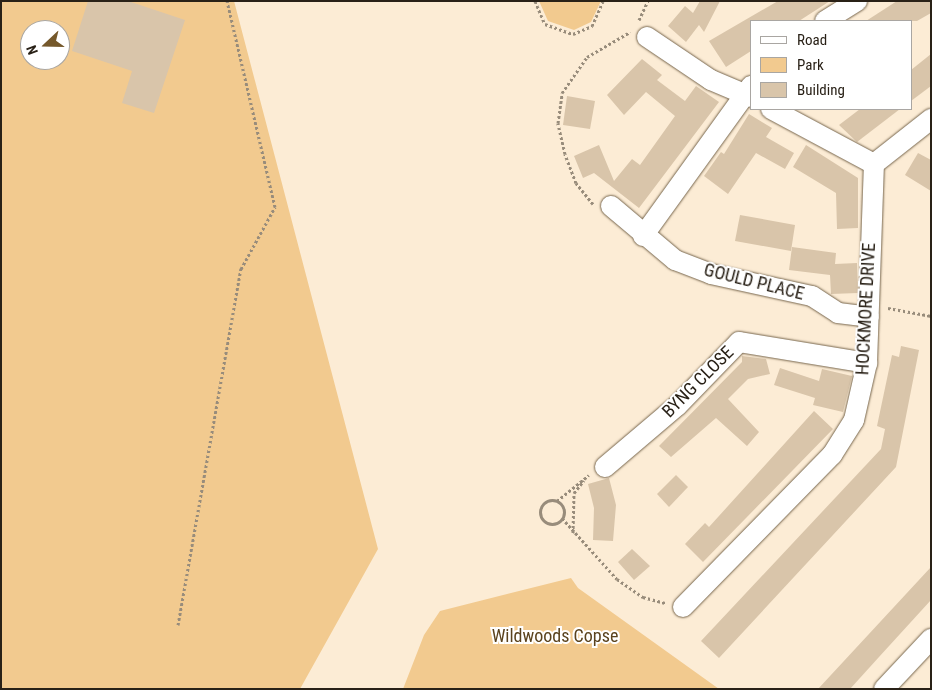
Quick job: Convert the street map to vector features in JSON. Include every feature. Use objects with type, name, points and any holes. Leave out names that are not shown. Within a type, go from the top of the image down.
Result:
[{"type":"street","points":[[827,20],[857,1]]},
{"type":"street","points":[[643,236],[748,92],[711,80],[647,37]]},
{"type":"street","points":[[772,110],[874,164],[931,119]]},
{"type":"street","name":"HOCKMORE DRIVE","points":[[683,607],[832,455],[854,420],[867,363],[874,164]]},
{"type":"street","name":"GOULD PLACE","points":[[603,207],[675,260],[711,274],[812,296],[838,313],[869,311]]},
{"type":"street","name":"BYNG CLOSE","points":[[605,467],[677,406],[739,342],[867,363]]},
{"type":"street","points":[[884,689],[931,639]]},
{"type":"path","points":[[178,624],[241,269],[276,207],[227,1]]},
{"type":"path","points":[[535,1],[545,24],[573,34],[592,26],[603,1]]},
{"type":"path","points":[[603,207],[576,183],[565,154],[558,123],[562,93],[587,57],[608,41],[635,30],[647,2],[640,1]]},
{"type":"path","points":[[869,311],[931,316]]},
{"type":"path","points":[[557,501],[564,510],[562,518],[550,524],[539,514],[544,502],[557,501],[585,477],[605,467]]},
{"type":"path","points":[[573,533],[574,493],[585,477]]},
{"type":"path","points":[[562,518],[573,533],[617,579],[643,597],[683,607]]},
{"type":"green space","points":[[1,1],[234,1],[378,549],[300,689],[1,689]]},
{"type":"green space","points":[[539,1],[601,1],[591,22],[574,30],[548,21]]},
{"type":"green space","name":"Wildwoods Copse","points":[[571,578],[578,588],[719,689],[403,689],[424,635],[440,611]]},
{"type":"building","points":[[88,1],[128,1],[185,20],[154,113],[122,103],[132,71],[72,51]]},
{"type":"building","points":[[700,1],[720,1],[704,32],[699,25],[686,42],[668,26],[685,6],[693,13]]},
{"type":"building","points":[[778,1],[830,1],[801,20],[750,20],[750,52],[726,67],[709,41]]},
{"type":"building","points":[[897,1],[931,1],[931,13],[917,21],[868,20]]},
{"type":"building","points":[[931,54],[931,86],[912,100],[912,69]]},
{"type":"building","points":[[642,59],[662,75],[657,80],[685,101],[696,86],[719,102],[639,208],[594,173],[583,178],[574,156],[599,145],[614,181],[632,159],[640,165],[675,116],[646,92],[624,115],[607,95]]},
{"type":"building","points":[[567,96],[595,101],[590,129],[563,125]]},
{"type":"building","points":[[859,110],[899,110],[857,142],[839,125]]},
{"type":"building","points":[[749,114],[772,128],[766,137],[794,153],[785,169],[756,153],[728,194],[704,176],[721,152],[724,154]]},
{"type":"building","points":[[806,145],[858,178],[858,228],[837,229],[836,193],[793,167]]},
{"type":"building","points":[[918,153],[931,160],[931,191],[905,175]]},
{"type":"building","points":[[740,215],[795,225],[791,251],[735,241]]},
{"type":"building","points":[[792,247],[836,253],[835,264],[857,263],[858,293],[831,294],[830,275],[789,270]]},
{"type":"building","points":[[901,346],[919,350],[896,467],[719,658],[701,641],[881,449],[885,429],[877,426],[892,355],[899,357]]},
{"type":"building","points":[[742,356],[766,359],[770,374],[748,379],[728,399],[759,432],[747,446],[716,418],[671,457],[659,446],[742,362]]},
{"type":"building","points":[[780,368],[819,381],[822,369],[852,376],[843,412],[813,405],[815,398],[774,385]]},
{"type":"building","points":[[814,411],[833,429],[703,562],[685,544],[705,523],[709,527]]},
{"type":"building","points":[[676,475],[688,487],[669,507],[657,494]]},
{"type":"building","points":[[609,478],[616,505],[613,541],[593,540],[594,508],[588,484]]},
{"type":"building","points":[[632,549],[650,566],[634,580],[618,562]]},
{"type":"building","points":[[931,567],[931,600],[850,689],[818,689]]}]
